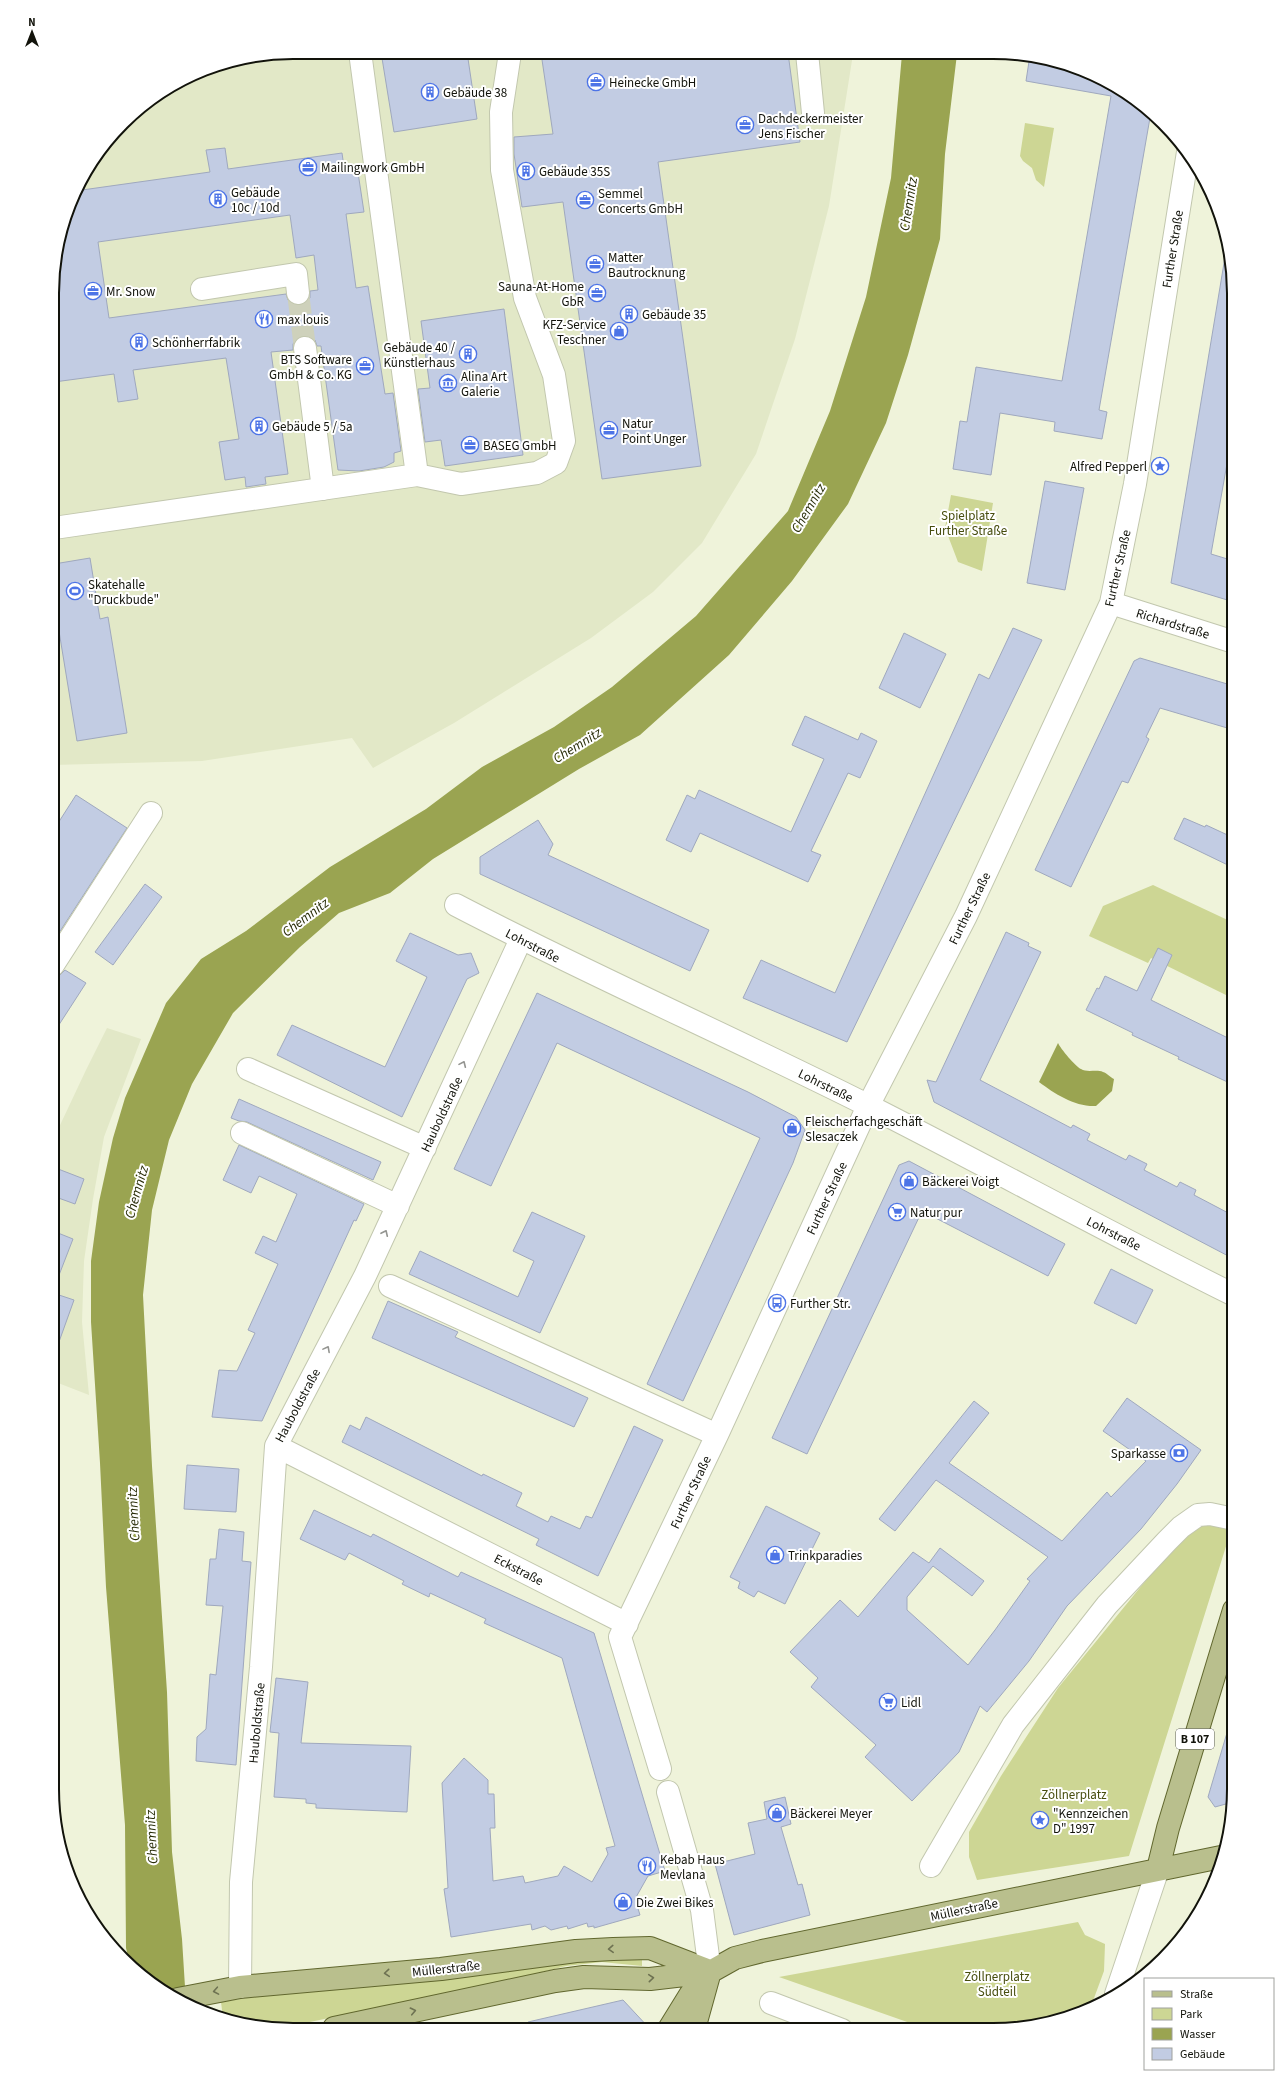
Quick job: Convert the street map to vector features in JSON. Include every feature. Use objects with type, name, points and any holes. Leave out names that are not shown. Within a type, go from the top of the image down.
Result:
[{"type":"main road","name":"B 107","points":[[1158,1868],[1168,1828],[1227,1633]]},
{"type":"main road","name":"Müllerstraße","points":[[358,2023],[555,1981],[584,1977],[650,1979],[710,1972],[735,1958],[762,1951],[1158,1868],[1217,1858]]},
{"type":"main road","name":"Müllerstraße","points":[[185,1997],[240,1987],[441,1969],[576,1951],[613,1949],[650,1948],[710,1972]]},
{"type":"main road","points":[[673,2023],[690,1994],[710,1972]]},
{"type":"main road","points":[[696,2023],[710,1972]]},
{"type":"street","points":[[361,59],[417,475]]},
{"type":"street","points":[[59,527],[417,475],[461,484],[537,473],[556,463],[564,441],[554,375],[525,298],[502,170],[500,112],[509,59]]},
{"type":"street","points":[[808,59],[813,113]]},
{"type":"street","name":"Further Straße","points":[[627,1624],[717,1435],[868,1106],[966,916],[1111,603],[1135,484],[1187,161]]},
{"type":"street","points":[[202,289],[296,274],[298,293]]},
{"type":"street","points":[[305,348],[323,489]]},
{"type":"street","name":"Richardstraße","points":[[1111,603],[1227,640]]},
{"type":"street","points":[[59,957],[151,813]]},
{"type":"street","name":"Lohrstraße","points":[[456,905],[521,939],[868,1106],[1227,1291]]},
{"type":"street","name":"Hauboldstraße","points":[[240,1987],[242,1882],[261,1667],[276,1446],[365,1276],[521,939]]},
{"type":"street","points":[[248,1069],[425,1148]]},
{"type":"street","points":[[242,1133],[398,1206]]},
{"type":"street","points":[[390,1286],[717,1435]]},
{"type":"street","name":"Eckstraße","points":[[276,1446],[627,1624]]},
{"type":"street","points":[[931,1866],[1013,1725],[1107,1605],[1180,1527],[1198,1515],[1210,1514],[1227,1518]]},
{"type":"street","points":[[627,1624],[620,1637],[660,1769]]},
{"type":"street","points":[[668,1792],[702,1910],[710,1972]]},
{"type":"street","points":[[1118,1987],[1158,1868]]},
{"type":"street","points":[[771,2003],[824,2023]]},
{"type":"shaded area","name":"Schönherrfabrik","points":[[293,59],[852,59],[829,206],[795,339],[756,454],[702,543],[653,592],[591,638],[454,723],[373,768],[352,738],[202,761],[59,765],[59,293],[61,262],[63,247],[71,218],[83,189],[107,150],[127,127],[150,107],[189,83],[218,71],[247,63],[262,61]]},
{"type":"shaded area","points":[[107,1028],[141,1039],[104,1137],[93,1199],[84,1261],[82,1322],[89,1395],[59,1383],[59,1127]]},
{"type":"green space","points":[[1025,123],[1054,128],[1044,187],[1036,180],[1032,168],[1023,161],[1020,156]]},
{"type":"green space","name":"Spielplatz Further Straße","points":[[951,495],[993,503],[982,571],[958,562],[945,528]]},
{"type":"green space","points":[[1153,885],[1227,920],[1227,996],[1151,958],[1148,963],[1089,936],[1103,906]]},
{"type":"green space","name":"Zöllnerplatz","points":[[1208,1522],[1227,1524],[1227,1543],[1129,1856],[977,1880],[969,1857],[969,1832],[1001,1776],[1058,1688],[1156,1568],[1196,1527]]},
{"type":"green space","name":"Zöllnerplatz Südteil","points":[[1078,1922],[1085,1935],[1105,1944],[1104,1971],[1093,2001],[1068,2011],[1039,2019],[1024,2021],[993,2023],[910,2023],[779,1977]]},
{"type":"green space","points":[[642,1958],[642,1966],[602,1962],[566,1966],[507,1981],[305,2023],[262,2021],[247,2019],[222,2012],[221,2002],[271,1994],[433,1981],[594,1960]]},
{"type":"water","name":"Chemnitz","points":[[902,59],[956,59],[945,154],[940,239],[908,355],[886,423],[848,504],[792,581],[729,655],[640,735],[579,769],[433,859],[390,893],[339,913],[300,947],[233,1013],[192,1084],[169,1140],[152,1210],[143,1295],[152,1466],[167,1692],[172,1852],[182,1939],[186,1997],[150,1975],[128,1956],[126,1948],[125,1825],[106,1587],[91,1322],[91,1261],[99,1202],[113,1138],[125,1098],[166,1003],[201,959],[246,931],[330,867],[426,809],[482,767],[554,727],[612,687],[696,616],[788,511],[830,411],[866,297],[891,178]]},
{"type":"water","points":[[1058,1043],[1068,1057],[1079,1068],[1086,1071],[1101,1071],[1114,1079],[1112,1091],[1096,1106],[1088,1106],[1073,1102],[1039,1082]]},
{"type":"building","name":"Gebäude 38","points":[[382,59],[468,59],[477,119],[394,132]]},
{"type":"building","name":"Gebäude 35","points":[[542,59],[789,59],[800,142],[658,162],[701,466],[602,479],[563,202],[522,207],[514,154],[514,137],[553,134]]},
{"type":"building","points":[[1029,62],[1068,71],[1110,90],[1136,107],[1150,119],[1099,410],[1107,412],[1102,439],[1054,431],[1055,422],[1000,413],[991,475],[953,469],[960,421],[967,422],[976,367],[1062,381],[1111,96],[1026,81]]},
{"type":"building","points":[[225,148],[228,169],[342,153],[344,167],[357,166],[364,212],[346,214],[356,288],[368,286],[385,394],[393,393],[401,451],[394,453],[394,462],[384,467],[359,471],[338,470],[321,346],[317,346],[315,340],[309,336],[297,338],[293,344],[293,350],[271,352],[288,474],[265,477],[266,484],[246,487],[245,477],[225,480],[219,442],[239,439],[226,358],[133,370],[138,399],[118,402],[114,374],[59,381],[59,293],[61,262],[63,247],[71,218],[83,190],[210,172],[206,150]],"holes":[[[290,215],[296,258],[314,255],[318,290],[310,291],[310,298],[305,303],[299,305],[293,304],[288,300],[286,294],[109,318],[98,242]]]},
{"type":"building","points":[[1225,259],[1227,293],[1227,464],[1211,554],[1227,559],[1227,600],[1171,583]]},
{"type":"building","name":"Gebäude 40 / Künstlerhaus","points":[[504,309],[523,455],[445,466],[441,440],[425,442],[418,389],[430,388],[421,321]]},
{"type":"building","points":[[1045,481],[1084,488],[1065,590],[1027,583]]},
{"type":"building","points":[[90,558],[100,619],[108,617],[127,733],[77,741],[59,631],[59,563]]},
{"type":"building","points":[[1013,628],[1042,640],[847,1042],[743,998],[761,960],[835,993],[979,674],[989,679]]},
{"type":"building","points":[[904,633],[946,654],[920,708],[879,688]]},
{"type":"building","points":[[1140,658],[1227,684],[1227,728],[1160,708],[1146,737],[1149,739],[1128,783],[1122,781],[1071,887],[1035,870],[1134,661]]},
{"type":"building","points":[[805,716],[858,740],[861,733],[877,741],[860,778],[848,773],[811,851],[821,855],[808,882],[700,833],[691,852],[666,840],[687,795],[695,799],[699,790],[791,832],[824,759],[792,745]]},
{"type":"building","points":[[76,795],[127,828],[59,933],[59,822]]},
{"type":"building","points":[[1184,818],[1205,827],[1206,825],[1227,835],[1227,865],[1174,839]]},
{"type":"building","points":[[538,820],[553,844],[548,855],[709,930],[690,971],[480,874],[480,857]]},
{"type":"building","points":[[145,884],[162,897],[113,965],[95,952]]},
{"type":"building","points":[[1006,932],[1029,943],[1028,946],[1041,952],[980,1080],[1071,1128],[1073,1125],[1090,1134],[1087,1140],[1126,1160],[1129,1155],[1147,1164],[1144,1170],[1177,1187],[1180,1182],[1196,1190],[1194,1195],[1227,1212],[1227,1255],[934,1102],[927,1080],[936,1082]]},
{"type":"building","points":[[410,933],[458,955],[471,953],[479,973],[467,979],[402,1117],[277,1055],[292,1025],[385,1067],[427,977],[396,961]]},
{"type":"building","points":[[1158,948],[1172,955],[1151,1000],[1227,1038],[1227,1082],[1178,1059],[1179,1057],[1132,1035],[1133,1033],[1086,1010],[1105,976],[1137,991]]},
{"type":"building","points":[[65,970],[86,983],[59,1025],[59,976]]},
{"type":"building","points":[[537,993],[748,1092],[796,1117],[805,1130],[793,1163],[683,1401],[647,1384],[760,1138],[557,1043],[491,1186],[454,1169]]},
{"type":"building","points":[[239,1099],[381,1162],[373,1180],[247,1122],[231,1118]]},
{"type":"building","points":[[239,1145],[364,1204],[356,1221],[354,1220],[262,1421],[212,1417],[219,1370],[237,1371],[255,1333],[248,1330],[278,1264],[255,1253],[263,1236],[276,1242],[297,1194],[259,1176],[251,1193],[223,1180]]},
{"type":"building","points":[[909,1161],[1065,1244],[1048,1276],[922,1211],[807,1454],[772,1438],[899,1165]]},
{"type":"building","points":[[59,1169],[84,1179],[75,1204],[59,1198]]},
{"type":"building","points":[[532,1212],[585,1236],[540,1333],[409,1274],[420,1251],[518,1297],[534,1261],[513,1251]]},
{"type":"building","points":[[59,1233],[73,1239],[59,1275]]},
{"type":"building","points":[[1111,1269],[1153,1290],[1136,1324],[1094,1303]]},
{"type":"building","points":[[59,1295],[74,1300],[59,1342]]},
{"type":"building","points":[[388,1301],[458,1332],[455,1337],[588,1398],[574,1427],[372,1338]]},
{"type":"building","points":[[1127,1398],[1201,1450],[1177,1484],[1141,1529],[1067,1606],[1029,1661],[987,1712],[980,1706],[959,1752],[912,1801],[865,1757],[876,1745],[811,1687],[818,1678],[790,1652],[840,1600],[858,1617],[913,1552],[929,1563],[940,1548],[984,1581],[972,1596],[933,1566],[907,1597],[907,1610],[968,1665],[1030,1581],[1027,1579],[1048,1557],[936,1480],[895,1531],[879,1519],[974,1401],[989,1413],[949,1463],[1062,1541],[1107,1492],[1111,1497],[1146,1461],[1103,1431]]},
{"type":"building","points":[[366,1417],[482,1476],[483,1474],[522,1493],[516,1506],[548,1522],[551,1516],[580,1529],[586,1516],[592,1518],[634,1426],[663,1440],[598,1576],[536,1545],[539,1539],[342,1442],[350,1425],[360,1430]]},
{"type":"building","points":[[187,1465],[239,1469],[236,1512],[184,1509]]},
{"type":"building","name":"Trinkparadies","points":[[766,1506],[820,1533],[785,1604],[758,1591],[754,1597],[738,1588],[740,1582],[730,1577]]},
{"type":"building","points":[[314,1510],[371,1537],[373,1534],[458,1577],[461,1572],[594,1633],[665,1871],[648,1876],[635,1899],[640,1915],[594,1928],[594,1926],[588,1927],[587,1923],[568,1929],[567,1926],[551,1930],[545,1926],[532,1930],[531,1924],[451,1937],[444,1889],[448,1888],[442,1783],[464,1758],[488,1780],[488,1794],[494,1794],[495,1828],[490,1828],[493,1881],[523,1876],[525,1883],[558,1876],[564,1866],[592,1882],[608,1854],[606,1848],[615,1846],[562,1658],[484,1623],[486,1619],[430,1593],[429,1597],[402,1584],[404,1581],[349,1553],[345,1560],[300,1539]]},
{"type":"building","points":[[219,1529],[244,1532],[242,1561],[251,1562],[236,1765],[196,1761],[197,1737],[206,1729],[210,1674],[216,1675],[223,1606],[206,1605],[210,1559],[216,1559]]},
{"type":"building","points":[[276,1678],[308,1682],[301,1743],[411,1746],[407,1812],[316,1808],[316,1804],[306,1803],[306,1799],[274,1797],[279,1733],[270,1732]]},
{"type":"building","points":[[1227,1733],[1226,1804],[1215,1807],[1208,1797]]},
{"type":"building","points":[[785,1797],[791,1824],[781,1827],[798,1885],[802,1884],[810,1915],[734,1935],[715,1864],[755,1854],[748,1823],[767,1819],[764,1802]]},
{"type":"building","points":[[623,2000],[644,2023],[528,2023]]},
{"type":"tunnel","points":[[298,293],[305,348]]},
{"type":"place","name":"Heinecke GmbH","points":[[596,82]]},
{"type":"place","name":"Gebäude 38","points":[[430,92]]},
{"type":"place","name":"Dachdeckermeister Jens Fischer","points":[[745,125]]},
{"type":"place","name":"Mailingwork GmbH","points":[[308,167]]},
{"type":"place","name":"Gebäude 35S","points":[[526,171]]},
{"type":"place","name":"Gebäude 10c / 10d","points":[[218,199]]},
{"type":"place","name":"Semmel Concerts GmbH","points":[[585,200]]},
{"type":"place","name":"Matter Bautrocknung","points":[[595,264]]},
{"type":"place","name":"Mr. Snow","points":[[93,291]]},
{"type":"place","name":"Sauna-At-Home GbR","points":[[597,293]]},
{"type":"place","name":"Gebäude 35","points":[[629,314]]},
{"type":"place","name":"max louis","points":[[264,319]]},
{"type":"place","name":"KFZ-Service Teschner","points":[[619,331]]},
{"type":"place","name":"Schönherrfabrik","points":[[139,342]]},
{"type":"place","name":"Gebäude 40 / Künstlerhaus","points":[[468,354]]},
{"type":"place","name":"BTS Software GmbH & Co. KG","points":[[365,366]]},
{"type":"place","name":"Alina Art Galerie","points":[[448,383]]},
{"type":"place","name":"Gebäude 5 / 5a","points":[[259,426]]},
{"type":"place","name":"Natur Point Unger","points":[[609,430]]},
{"type":"place","name":"BASEG GmbH","points":[[470,445]]},
{"type":"place","name":"Alfred Pepperl","points":[[1160,466]]},
{"type":"place","name":"Skatehalle \"Druckbude\"","points":[[75,591]]},
{"type":"place","name":"Fleischerfachgeschäft Slesaczek","points":[[792,1128]]},
{"type":"place","name":"Bäckerei Voigt","points":[[909,1181]]},
{"type":"place","name":"Natur pur","points":[[897,1212]]},
{"type":"place","name":"Further Str.","points":[[777,1303]]},
{"type":"place","name":"Sparkasse","points":[[1179,1453]]},
{"type":"place","name":"Trinkparadies","points":[[775,1555]]},
{"type":"place","name":"Lidl","points":[[888,1702]]},
{"type":"place","name":"Bäckerei Meyer","points":[[777,1813]]},
{"type":"place","name":"\"Kennzeichen D\" 1997","points":[[1040,1820]]},
{"type":"place","name":"Kebab Haus Mevlana","points":[[647,1866]]},
{"type":"place","name":"Die Zwei Bikes","points":[[623,1902]]}]
